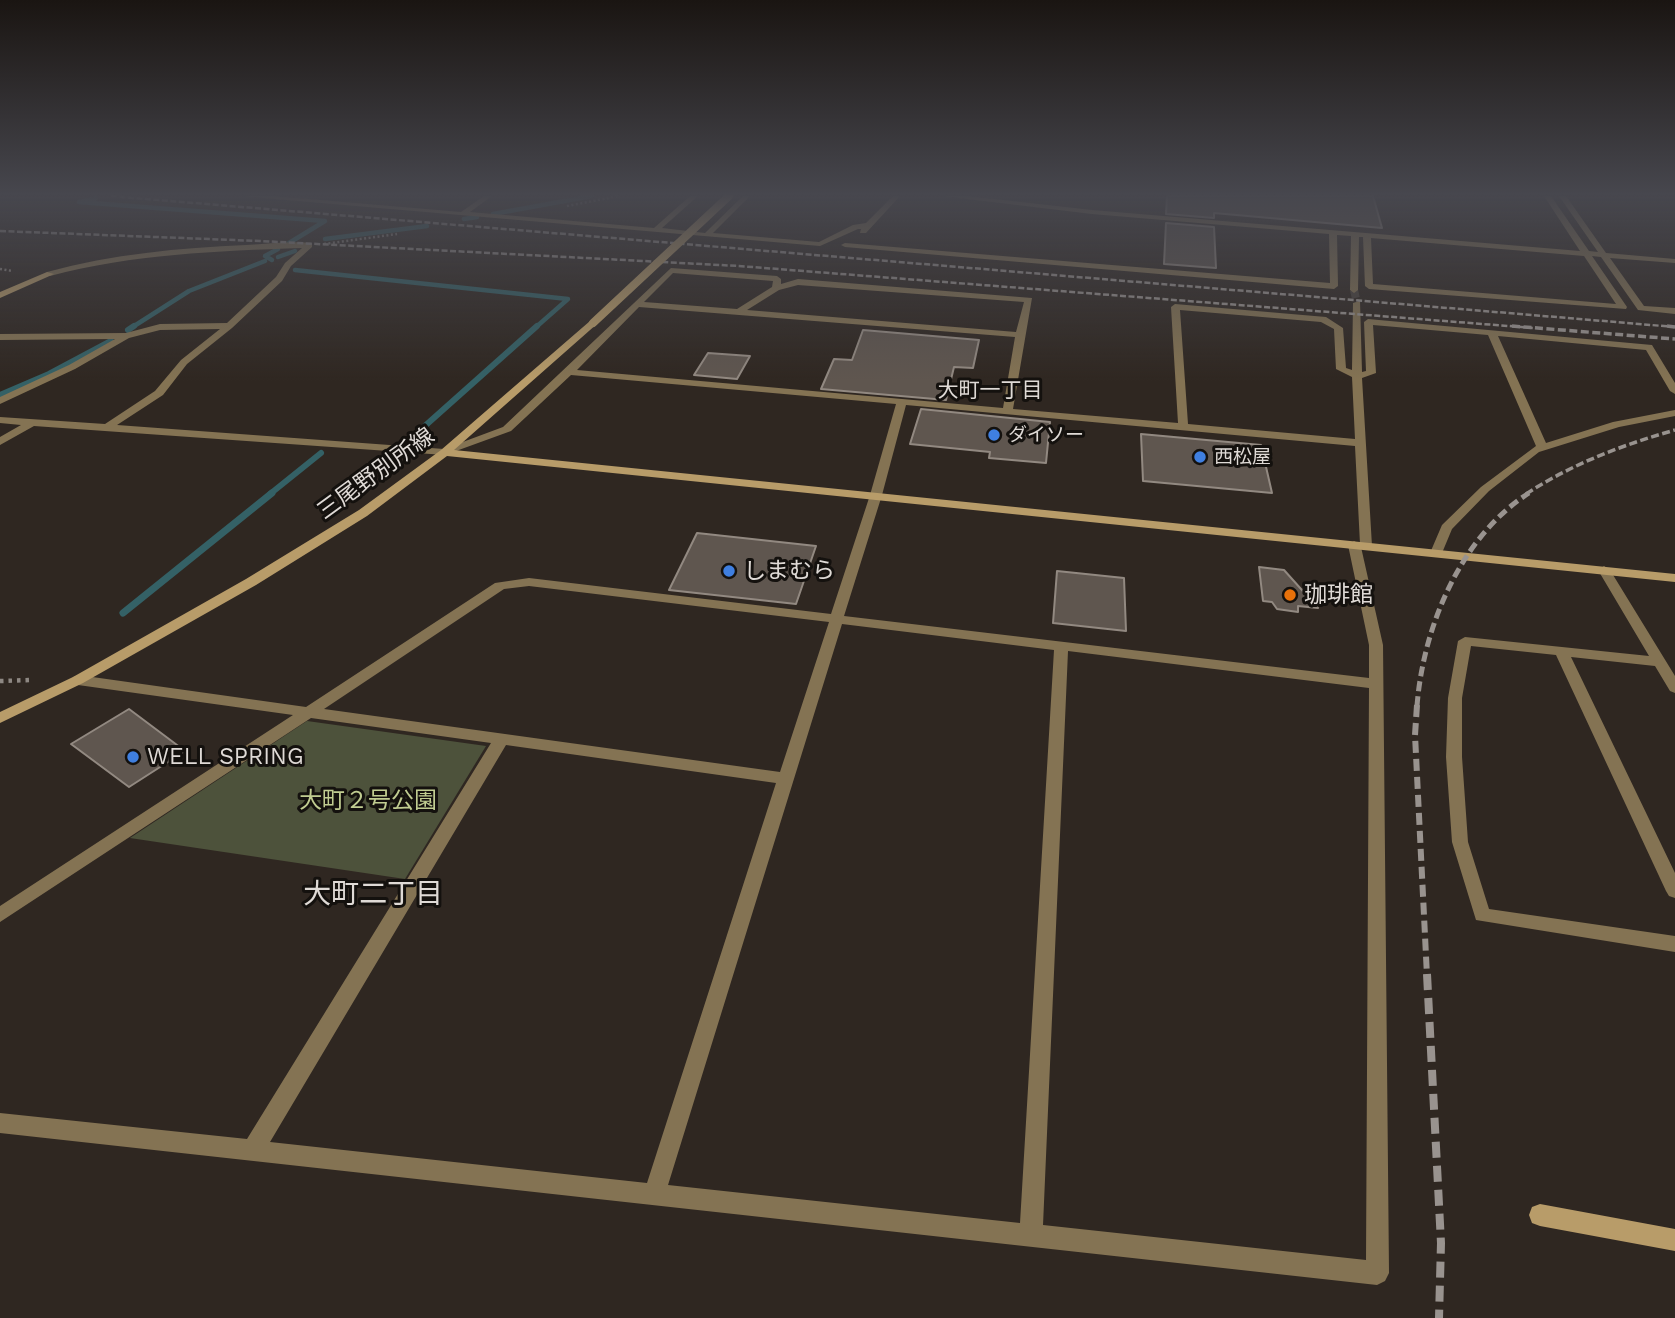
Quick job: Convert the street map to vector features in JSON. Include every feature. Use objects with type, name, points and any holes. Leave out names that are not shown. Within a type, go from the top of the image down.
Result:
[{"type":"street","points":[[0,295],[50,274],[88,264],[141,258]]},
{"type":"street","points":[[109,426],[159,393],[184,362],[229,326],[279,279],[296,258]]},
{"type":"street","name":"三尾野別所線","points":[[0,718],[78,680],[262,576],[363,513],[445,452],[593,323],[663,258]]},
{"type":"street","points":[[994,258],[1334,286],[1334,258]]},
{"type":"street","points":[[1354,290],[1355,258]]},
{"type":"street","points":[[1368,258],[1369,286],[1675,311]]},
{"type":"street","points":[[1589,258],[1623,307]]},
{"type":"street","points":[[1605,258],[1641,308]]},
{"type":"street","points":[[1639,258],[1675,261]]},
{"type":"street","points":[[445,452],[507,429],[569,372],[671,270],[776,279],[776,288]]},
{"type":"street","points":[[737,313],[776,288],[798,282],[1029,300],[1020,335],[1008,411]]},
{"type":"street","points":[[0,1123],[1377,1273],[1377,645],[1360,545],[1361,443],[1357,303]]},
{"type":"street","points":[[637,304],[1020,335]]},
{"type":"street","points":[[1183,426],[1175,307],[1323,319],[1338,328],[1341,369],[1357,376],[1371,373],[1368,322],[1648,347],[1675,391]]},
{"type":"street","points":[[0,337],[126,336],[160,327],[229,326]]},
{"type":"street","points":[[1492,333],[1542,447]]},
{"type":"street","points":[[0,401],[72,367],[126,336]]},
{"type":"street","points":[[569,372],[1361,443]]},
{"type":"street","points":[[654,1194],[876,495],[902,401]]},
{"type":"street","points":[[1436,553],[1446,528],[1485,489],[1542,447],[1617,424],[1675,413]]},
{"type":"street","points":[[0,420],[445,452],[1675,578]]},
{"type":"street","points":[[0,442],[33,422]]},
{"type":"street","points":[[1604,570],[1675,688]]},
{"type":"street","points":[[0,915],[500,586],[529,582],[1377,684]]},
{"type":"street","points":[[1660,662],[1465,641],[1455,698],[1454,757],[1460,842],[1482,915],[1675,944]]},
{"type":"street","points":[[1031,1236],[1061,645]]},
{"type":"street","points":[[1561,651],[1675,891]]},
{"type":"street","points":[[78,680],[786,779]]},
{"type":"street","points":[[253,1150],[501,740]]},
{"type":"street","points":[[1540,1215],[1675,1240]]},
{"type":"green space","name":"大町２号公園","points":[[307,721],[486,746],[405,879],[130,838]]},
{"type":"building","points":[[1164,258],[1215,258],[1216,268],[1164,264]]},
{"type":"building","points":[[863,330],[979,340],[973,368],[954,367],[946,400],[821,389],[834,359],[852,360]]},
{"type":"building","points":[[708,353],[750,356],[737,379],[694,375]]},
{"type":"building","points":[[921,409],[1050,422],[1046,463],[989,458],[990,452],[910,444]]},
{"type":"building","points":[[1141,434],[1261,445],[1272,493],[1143,481]]},
{"type":"building","points":[[697,533],[816,546],[796,604],[669,590]]},
{"type":"building","name":"珈琲館","points":[[1259,567],[1284,570],[1318,608],[1298,606],[1298,612],[1277,609],[1272,602],[1263,601]]},
{"type":"building","points":[[1057,571],[1124,578],[1126,631],[1053,623]]},
{"type":"building","points":[[129,709],[185,751],[129,787],[71,744]]},
{"type":"waterway","points":[[268,258],[272,260]]},
{"type":"waterway","points":[[131,328],[189,291],[265,261]]},
{"type":"waterway","points":[[295,270],[568,299],[535,328]]},
{"type":"waterway","points":[[408,441],[537,326]]},
{"type":"waterway","points":[[0,395],[49,374],[111,341]]},
{"type":"waterway","points":[[270,494],[321,453]]},
{"type":"waterway","points":[[123,613],[272,493]]},
{"type":"tunnel","points":[[1354,290],[1357,303]]},
{"type":"railway","points":[[576,258],[739,266],[1534,328]]},
{"type":"railway","points":[[845,258],[1675,327],[1667,326]]},
{"type":"railway","points":[[1512,326],[1675,339]]},
{"type":"railway","points":[[1526,494],[1561,473],[1598,456],[1675,430]]},
{"type":"railway","points":[[1417,706],[1427,646],[1449,587],[1483,534],[1529,493]]},
{"type":"railway","points":[[1417,705],[1415,735],[1427,976]]},
{"type":"railway","points":[[1427,974],[1441,1243],[1439,1318]]},
{"type":"place","name":"ダイソー","points":[[994,435]]},
{"type":"place","name":"西松屋","points":[[1200,457]]},
{"type":"place","name":"しまむら","points":[[729,571]]},
{"type":"place","name":"珈琲館","points":[[1290,595]]},
{"type":"place","name":"WELL SPRING","points":[[133,757]]},
{"type":"district","name":"大町一丁目","points":[[990,391]]},
{"type":"district","name":"大町二丁目","points":[[373,895]]}]
